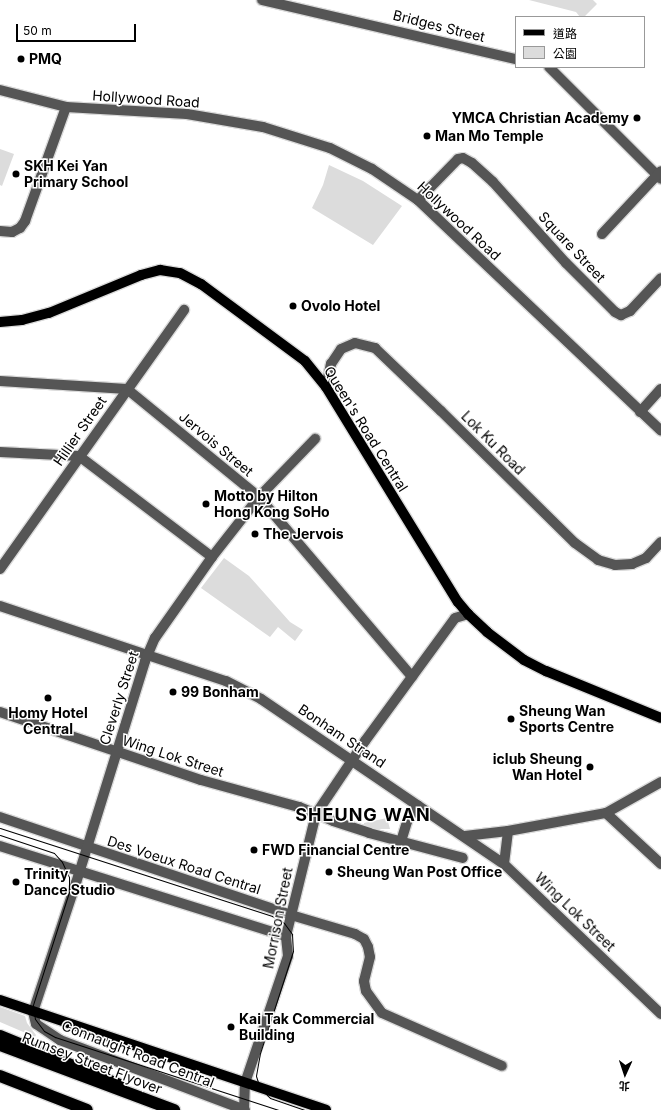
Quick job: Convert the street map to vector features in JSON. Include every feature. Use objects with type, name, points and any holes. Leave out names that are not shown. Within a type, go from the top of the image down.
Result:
[{"type":"highway","name":"Rumsey Street Flyover","points":[[0,1044],[174,1110]]},
{"type":"highway","points":[[0,1077],[87,1110]]},
{"type":"main road","name":"Queen's Road Central","points":[[0,322],[36,318],[62,309],[141,275],[160,270],[170,271],[189,277],[201,284],[305,361],[326,387],[458,602],[487,632],[530,664],[661,718]]},
{"type":"main road","name":"Connaught Road Central","points":[[0,1000],[326,1110]]},
{"type":"main road","points":[[0,1035],[180,1110]]},
{"type":"main road","points":[[0,1077],[80,1110]]},
{"type":"street","name":"Bridges Street","points":[[262,0],[515,59]]},
{"type":"street","points":[[550,68],[660,175],[602,234]]},
{"type":"street","name":"Hollywood Road","points":[[0,90],[66,107],[187,114],[263,128],[330,148],[372,169],[418,200],[661,431]]},
{"type":"street","points":[[2,232],[12,232],[20,228],[25,221],[66,107]]},
{"type":"street","name":"Square Street","points":[[418,200],[458,159],[463,158],[472,163],[493,182],[566,263],[615,312],[621,315],[630,311],[661,278]]},
{"type":"street","name":"Hillier Street","points":[[0,569],[184,310]]},
{"type":"street","name":"Lok Ku Road","points":[[326,387],[330,364],[341,349],[355,343],[375,348],[576,543],[598,560],[616,565],[632,564],[646,558],[661,542]]},
{"type":"street","points":[[0,381],[127,389]]},
{"type":"street","name":"Jervois Street","points":[[127,389],[259,497],[412,677]]},
{"type":"street","points":[[640,412],[661,389]]},
{"type":"street","name":"Cleverly Street","points":[[33,1012],[80,872],[86,847],[147,656],[155,638],[212,558],[259,497],[316,440]]},
{"type":"street","points":[[0,452],[79,456],[212,558]]},
{"type":"street","name":"Bonham Strand","points":[[0,606],[226,682],[261,699],[464,836]]},
{"type":"street","name":"Morrison Street","points":[[244,1110],[245,1083],[288,956],[286,936],[290,915],[316,814],[352,760],[455,618],[468,614]]},
{"type":"street","name":"Wing Lok Street","points":[[0,712],[116,753],[201,780],[299,807],[400,845],[463,858]]},
{"type":"street","points":[[464,836],[508,831],[606,813],[661,782]]},
{"type":"street","points":[[400,845],[407,821],[418,805]]},
{"type":"street","points":[[606,813],[661,864]]},
{"type":"street","name":"Des Voeux Road Central","points":[[0,817],[290,915],[355,934],[364,939],[368,947],[370,958],[364,981],[366,991],[382,1013],[502,1066]]},
{"type":"street","points":[[504,864],[508,831]]},
{"type":"street","name":"Wing Lok Street","points":[[464,836],[504,864],[661,1014]]},
{"type":"street","points":[[0,846],[286,936]]},
{"type":"street","name":"Connaught Road Central","points":[[33,1012],[36,1024],[60,1040],[244,1110]]},
{"type":"green space","points":[[529,0],[593,0],[597,4],[585,16],[579,16],[576,12]]},
{"type":"green space","points":[[0,149],[14,154],[2,186],[0,185]]},
{"type":"green space","points":[[329,165],[363,181],[402,206],[373,245],[312,208],[323,185]]},
{"type":"green space","points":[[224,558],[249,576],[290,622],[303,630],[295,641],[278,627],[270,637],[201,588]]},
{"type":"green space","points":[[387,818],[390,829],[375,829],[364,826],[364,823]]},
{"type":"green space","points":[[0,1007],[25,1016],[27,1023],[36,1035],[35,1037],[0,1022]]},
{"type":"tram line","points":[[0,828],[272,916],[284,923],[292,934],[293,951],[260,1053],[256,1076],[260,1088],[270,1098],[304,1110]]},
{"type":"tram line","points":[[0,835],[54,853],[62,862],[69,877],[69,892],[33,1005],[35,1019],[44,1031],[55,1037],[279,1110]]},
{"type":"place","name":"PMQ","points":[[21,59]]},
{"type":"place","name":"YMCA Christian Academy","points":[[637,118]]},
{"type":"place","name":"Man Mo Temple","points":[[427,136]]},
{"type":"place","name":"SKH Kei Yan Primary School","points":[[16,174]]},
{"type":"place","name":"Ovolo Hotel","points":[[293,306]]},
{"type":"place","name":"Motto by Hilton Hong Kong SoHo","points":[[206,504]]},
{"type":"place","name":"The Jervois","points":[[255,534]]},
{"type":"place","name":"99 Bonham","points":[[173,692]]},
{"type":"place","name":"Homy Hotel Central","points":[[48,698]]},
{"type":"place","name":"Sheung Wan Sports Centre","points":[[511,719]]},
{"type":"place","name":"iclub Sheung Wan Hotel","points":[[590,767]]},
{"type":"place","name":"FWD Financial Centre","points":[[254,850]]},
{"type":"place","name":"Sheung Wan Post Office","points":[[329,872]]},
{"type":"place","name":"Trinity Dance Studio","points":[[16,882]]},
{"type":"place","name":"Kai Tak Commercial Building","points":[[231,1027]]},
{"type":"district","name":"SHEUNG WAN","points":[[363,815]]}]
